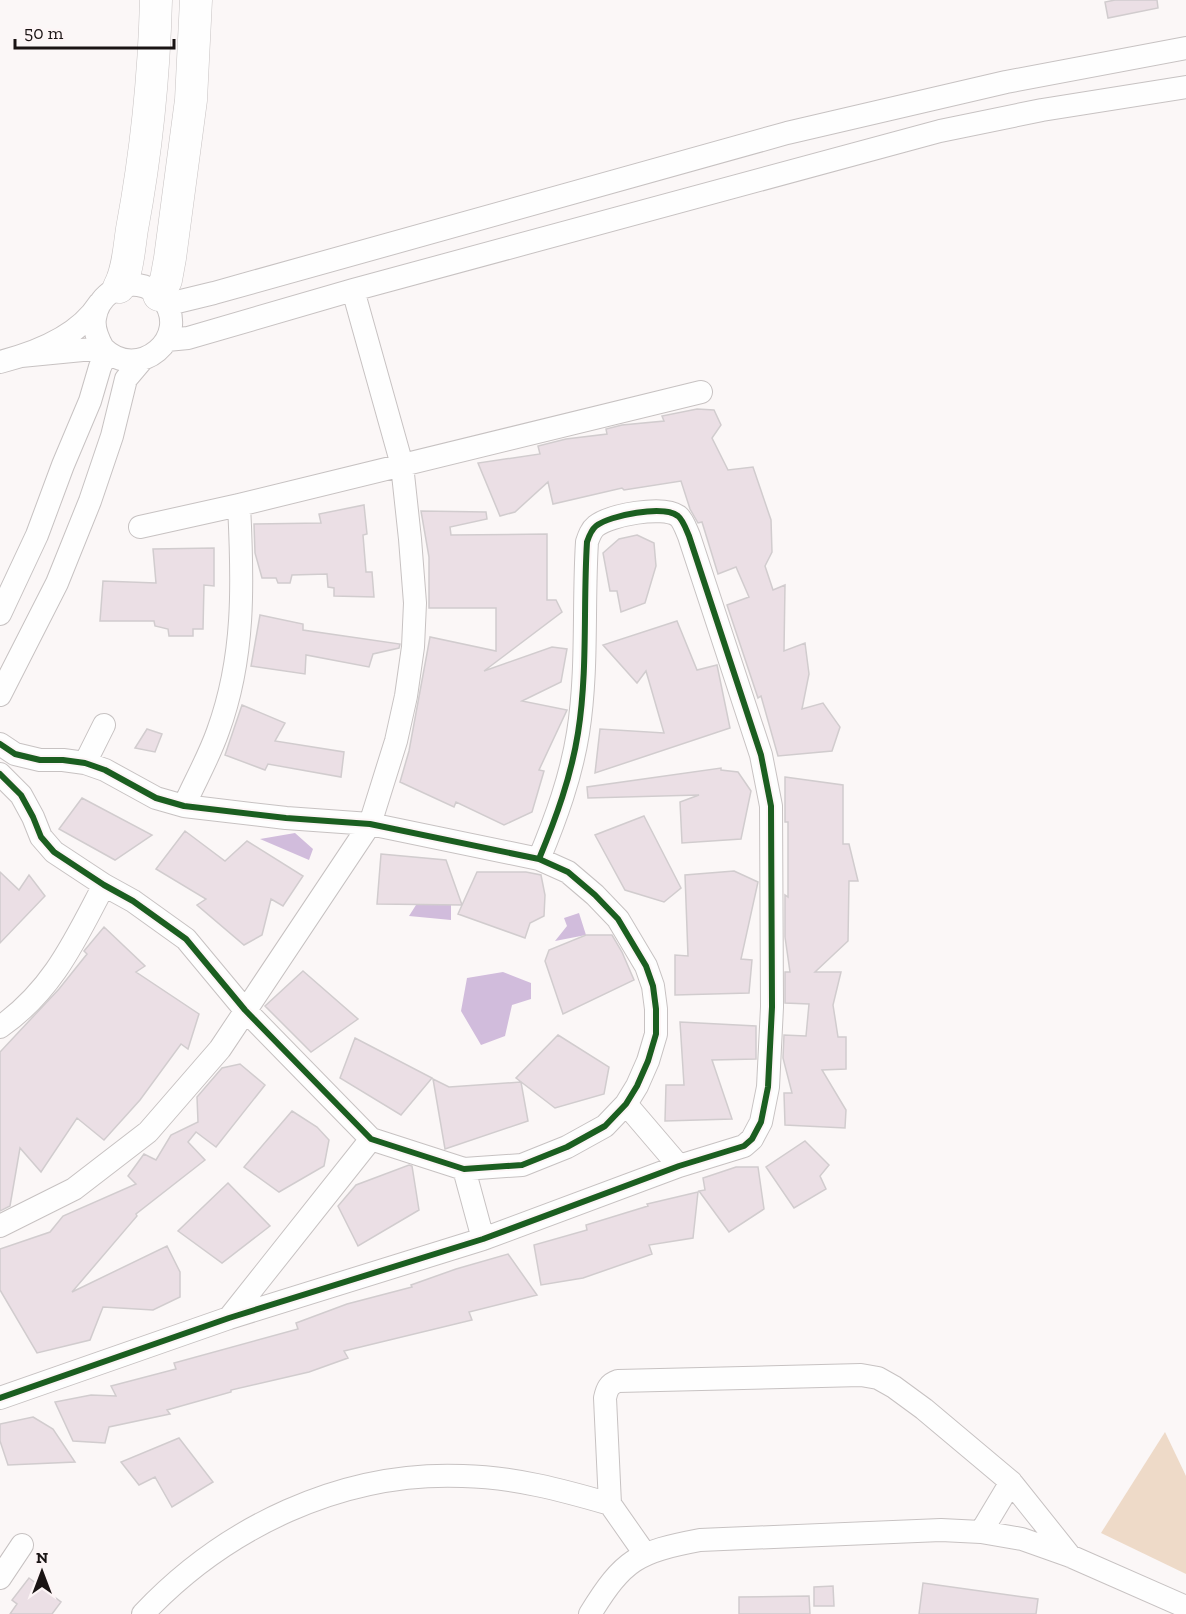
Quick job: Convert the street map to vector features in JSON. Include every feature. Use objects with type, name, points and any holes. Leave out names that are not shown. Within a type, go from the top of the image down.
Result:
[{"type":"street","points":[[142,360],[130,361],[118,358],[105,350],[96,334],[94,319],[124,273],[139,192],[151,88],[156,0]]},
{"type":"street","points":[[0,695],[57,583],[90,501],[112,436],[126,379],[142,360],[157,352],[167,339],[171,320],[162,298],[170,258],[191,99],[195,0]]},
{"type":"street","points":[[10,359],[44,347],[71,332],[109,296],[140,285],[162,298],[177,302],[787,133],[1006,81],[1186,48]]},
{"type":"street","points":[[167,339],[188,338],[353,290],[940,131],[1042,110],[1186,87]]},
{"type":"street","points":[[0,1227],[74,1189],[148,1132],[220,1049],[370,824],[396,741],[406,696],[413,646],[413,582],[402,465],[353,290]]},
{"type":"street","points":[[10,359],[105,350]]},
{"type":"street","points":[[0,614],[38,535],[63,465],[90,401],[105,350]]},
{"type":"street","points":[[140,527],[701,392]]},
{"type":"street","points":[[184,806],[218,731],[232,675],[241,625],[243,574],[239,505]]},
{"type":"street","points":[[0,1398],[230,1318],[483,1239],[679,1166],[744,1146],[755,1135],[761,1122],[768,1087],[772,1007],[772,826],[768,783],[689,536],[679,516],[672,513],[655,511],[610,519],[597,525],[591,531],[587,542],[578,733],[570,775],[539,859]]},
{"type":"street","points":[[85,763],[104,724]]},
{"type":"street","points":[[0,744],[15,754],[40,760],[85,763],[105,770],[156,798],[184,806],[286,818],[370,824],[539,859],[568,872],[596,895],[618,919],[646,966],[653,986],[656,1034],[638,1086],[626,1104],[605,1126],[567,1147],[522,1165],[464,1169],[371,1138],[246,1010],[186,939],[133,901],[54,852],[41,837],[21,795],[0,774]]},
{"type":"street","points":[[21,795],[40,760]]},
{"type":"street","points":[[0,1027],[37,996],[58,970],[104,885]]},
{"type":"street","points":[[626,1104],[679,1166]]},
{"type":"street","points":[[230,1318],[371,1138]]},
{"type":"street","points":[[464,1169],[483,1239]]},
{"type":"street","points":[[645,1554],[610,1504],[605,1398],[609,1386],[618,1381],[861,1375],[878,1378],[894,1387],[924,1409],[1011,1482],[1070,1556]]},
{"type":"street","points":[[143,1614],[194,1566],[233,1539],[278,1515],[353,1488],[403,1479],[462,1476],[543,1487],[610,1504]]},
{"type":"street","points":[[981,1532],[1011,1482]]},
{"type":"street","points":[[590,1614],[624,1567],[645,1554],[700,1540],[941,1530],[981,1532],[1022,1539],[1070,1556],[1186,1607]]},
{"type":"street","points":[[0,1578],[22,1545]]},
{"type":"shaded area","points":[[295,833],[313,849],[309,860],[260,839]]},
{"type":"shaded area","points":[[451,901],[451,920],[409,916],[416,905]]},
{"type":"shaded area","points":[[579,913],[586,935],[555,941],[567,926],[564,918]]},
{"type":"shaded area","points":[[503,972],[531,983],[531,999],[512,1005],[505,1036],[481,1045],[461,1011],[467,978]]},
{"type":"shaded area","points":[[1165,1432],[1186,1476],[1186,1574],[1101,1533]]},
{"type":"building","points":[[1157,0],[1158,8],[1108,18],[1105,2]]},
{"type":"building","points":[[697,409],[714,410],[721,425],[712,438],[728,470],[753,467],[771,520],[772,552],[765,566],[773,590],[785,585],[784,651],[805,643],[809,674],[802,709],[823,703],[840,727],[832,751],[778,756],[761,696],[758,698],[727,605],[749,597],[736,567],[718,574],[702,522],[698,523],[690,509],[681,481],[624,490],[622,488],[553,504],[548,482],[515,512],[500,516],[478,463],[540,454],[538,446],[566,439],[607,434],[606,429],[622,425],[664,421],[662,416]]},
{"type":"building","points":[[364,505],[367,534],[363,535],[366,572],[372,572],[374,597],[334,596],[334,588],[328,587],[327,574],[292,575],[290,583],[278,583],[276,578],[262,578],[255,553],[254,524],[321,523],[319,514]]},
{"type":"building","points":[[421,511],[486,512],[487,519],[450,527],[451,535],[547,534],[547,600],[556,600],[562,612],[484,671],[552,647],[567,649],[561,682],[522,701],[567,710],[539,770],[544,771],[532,812],[504,825],[456,802],[454,807],[400,782],[409,751],[430,637],[496,651],[496,608],[429,608],[429,557]]},
{"type":"building","points":[[637,535],[654,543],[656,566],[645,603],[621,612],[617,591],[610,591],[603,553],[619,539]]},
{"type":"building","points":[[214,548],[214,586],[204,585],[203,629],[193,629],[193,636],[169,636],[168,629],[155,626],[154,621],[100,621],[103,581],[156,583],[153,549]]},
{"type":"building","points":[[260,615],[303,624],[303,630],[400,644],[399,648],[373,654],[369,667],[306,655],[305,674],[251,666]]},
{"type":"building","points":[[677,621],[697,670],[717,665],[730,728],[595,773],[600,729],[664,733],[646,671],[637,683],[603,645]]},
{"type":"building","points":[[242,705],[285,723],[275,741],[344,752],[341,777],[268,764],[265,770],[225,755]]},
{"type":"building","points":[[147,729],[162,734],[155,752],[135,748]]},
{"type":"building","points":[[721,768],[721,770],[738,772],[751,791],[741,839],[682,843],[680,802],[699,795],[588,798],[587,787]]},
{"type":"building","points":[[785,777],[843,785],[843,844],[849,844],[858,881],[849,881],[848,941],[815,972],[841,972],[833,1005],[838,1037],[846,1037],[846,1069],[822,1070],[846,1110],[845,1128],[785,1125],[784,1093],[792,1093],[783,1058],[784,1035],[806,1036],[809,1004],[785,1003],[785,972],[790,972],[785,937],[785,895],[788,897],[788,822],[785,822]]},
{"type":"building","points":[[82,798],[152,835],[115,860],[59,829]]},
{"type":"building","points":[[644,816],[681,888],[664,902],[625,890],[595,835]]},
{"type":"building","points":[[185,831],[225,861],[247,841],[303,876],[283,906],[271,899],[262,935],[244,945],[197,905],[206,899],[156,869]]},
{"type":"building","points":[[381,854],[446,860],[462,905],[377,904]]},
{"type":"building","points":[[734,871],[758,882],[741,959],[752,960],[749,993],[675,995],[675,955],[688,956],[685,875]]},
{"type":"building","points":[[0,872],[19,890],[29,875],[45,896],[0,943]]},
{"type":"building","points":[[477,872],[526,872],[541,875],[545,895],[544,916],[530,923],[525,938],[458,914]]},
{"type":"building","points":[[104,927],[145,966],[136,972],[199,1014],[188,1049],[181,1044],[140,1100],[104,1140],[77,1118],[41,1172],[20,1148],[10,1206],[0,1211],[0,1052],[59,989],[87,954],[84,951]]},
{"type":"building","points":[[586,935],[612,935],[634,980],[563,1014],[545,961],[549,950]]},
{"type":"building","points":[[303,971],[358,1019],[311,1052],[265,1006]]},
{"type":"building","points":[[680,1022],[756,1026],[756,1059],[712,1060],[732,1119],[665,1121],[666,1085],[684,1085]]},
{"type":"building","points":[[558,1035],[609,1067],[604,1094],[555,1108],[516,1078]]},
{"type":"building","points":[[355,1038],[432,1078],[401,1115],[340,1078]]},
{"type":"building","points":[[240,1064],[265,1085],[216,1147],[196,1132],[188,1142],[205,1160],[136,1214],[137,1216],[72,1292],[167,1246],[180,1272],[180,1297],[153,1310],[103,1307],[90,1340],[37,1353],[0,1290],[0,1249],[50,1232],[63,1216],[136,1184],[128,1176],[144,1154],[156,1160],[171,1135],[198,1122],[197,1097],[222,1068]]},
{"type":"building","points":[[433,1079],[449,1087],[521,1082],[528,1121],[445,1149]]},
{"type":"building","points":[[292,1111],[317,1127],[329,1140],[324,1166],[279,1192],[244,1167]]},
{"type":"building","points":[[805,1141],[829,1165],[820,1176],[826,1189],[794,1208],[766,1167]]},
{"type":"building","points":[[409,1165],[412,1166],[419,1210],[358,1246],[338,1206],[356,1185]]},
{"type":"building","points":[[736,1167],[758,1167],[764,1209],[729,1232],[699,1191],[705,1190],[703,1178]]},
{"type":"building","points":[[228,1183],[270,1226],[222,1263],[178,1231]]},
{"type":"building","points":[[698,1192],[693,1238],[649,1245],[652,1254],[583,1278],[541,1285],[534,1245],[587,1230],[586,1225],[648,1206],[647,1204]]},
{"type":"building","points":[[508,1254],[537,1295],[469,1312],[472,1320],[344,1351],[348,1358],[309,1372],[231,1390],[231,1392],[167,1410],[170,1414],[109,1427],[105,1443],[73,1441],[55,1402],[91,1395],[116,1396],[111,1386],[176,1369],[174,1363],[298,1329],[296,1323],[347,1304],[412,1287],[411,1285],[456,1269]]},
{"type":"building","points":[[33,1417],[53,1429],[75,1462],[8,1465],[0,1441],[0,1424]]},
{"type":"building","points":[[179,1438],[213,1482],[172,1507],[155,1477],[139,1485],[121,1462]]},
{"type":"building","points":[[29,1578],[61,1602],[52,1614],[10,1614],[17,1604],[12,1600]]},
{"type":"building","points":[[923,1583],[1038,1599],[1036,1614],[919,1614]]},
{"type":"building","points":[[833,1586],[834,1606],[814,1606],[814,1587]]},
{"type":"building","points":[[809,1596],[810,1614],[739,1614],[739,1597]]},
{"type":"cycle path","points":[[0,1398],[229,1318],[483,1239],[679,1166],[744,1146],[752,1139],[761,1122],[768,1087],[772,1007],[771,806],[761,755],[689,536],[680,518],[671,513],[649,511],[624,515],[603,522],[591,531],[587,542],[583,685],[578,733],[562,797],[539,859]]},
{"type":"cycle path","points":[[0,744],[15,754],[40,760],[85,763],[105,770],[156,798],[184,806],[286,818],[370,824],[539,859],[568,872],[618,919],[646,966],[653,986],[656,1034],[637,1086],[626,1104],[605,1126],[567,1147],[522,1165],[464,1169],[371,1139],[245,1010],[186,939],[133,901],[54,852],[41,837],[21,795],[0,774]]}]
